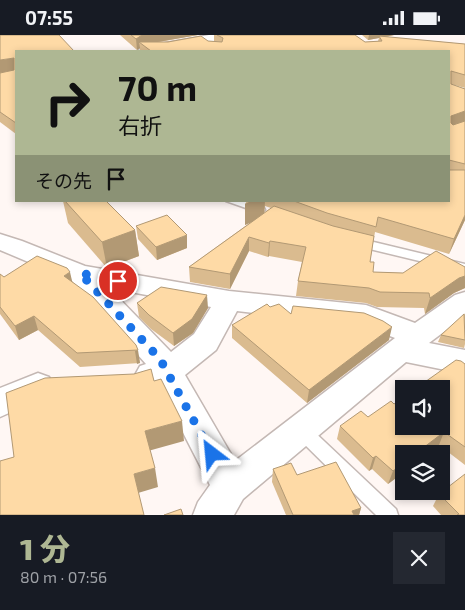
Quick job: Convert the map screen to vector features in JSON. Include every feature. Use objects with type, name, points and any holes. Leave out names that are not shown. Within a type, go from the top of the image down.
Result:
[{"type":"main road","points":[[156,50],[205,45],[232,35]]},
{"type":"street","points":[[450,88],[465,83]]},
{"type":"street","points":[[450,88],[465,96]]},
{"type":"street","points":[[0,242],[80,273],[229,301],[366,315],[410,343],[465,362]]},
{"type":"street","points":[[80,273],[160,359],[221,501],[301,430],[410,343],[465,302]]},
{"type":"street","points":[[128,379],[166,372],[204,342],[229,301]]},
{"type":"street","points":[[0,403],[45,383],[63,382]]},
{"type":"lane","points":[[234,202],[274,214]]},
{"type":"lane","points":[[344,239],[465,268]]},
{"type":"lane","points":[[301,430],[389,515]]},
{"type":"building","points":[[0,35],[59,35],[73,50],[15,50],[15,122],[0,112],[0,73],[14,70],[14,58],[0,60]]},
{"type":"building","points":[[131,35],[142,35],[136,39]]},
{"type":"building","points":[[217,35],[355,35],[365,42],[382,41],[379,36],[465,44],[465,75],[451,71],[451,84],[465,89],[465,111],[451,116],[451,123],[453,125],[465,121],[465,164],[450,160],[450,50],[150,50],[139,42],[168,42],[201,36],[208,41],[222,42],[223,38]]},
{"type":"building","points":[[450,170],[465,170],[465,215],[454,239],[378,217],[376,227],[297,202],[450,202]]},
{"type":"building","points":[[66,202],[107,202],[135,230],[102,242]]},
{"type":"building","points":[[274,206],[333,226],[374,236],[370,262],[374,262],[373,272],[403,273],[436,251],[465,267],[465,276],[430,298],[429,293],[380,292],[369,288],[298,281],[306,247],[270,241],[269,243],[249,237],[230,274],[189,267]]},
{"type":"building","points":[[167,215],[187,235],[156,247],[136,226]]},
{"type":"building","points":[[37,256],[67,268],[70,272],[64,276],[93,297],[136,345],[138,350],[77,353],[34,316],[15,326],[0,307],[0,274],[4,277]]},
{"type":"building","points":[[161,287],[207,295],[192,319],[173,333],[149,315],[137,303]]},
{"type":"building","points":[[267,304],[270,307],[279,304],[291,314],[293,306],[364,313],[392,327],[309,390],[232,325]]},
{"type":"building","points":[[464,314],[465,340],[441,335]]},
{"type":"building","points":[[456,360],[465,364],[465,447],[448,435],[450,435],[450,380],[428,380]]},
{"type":"building","points":[[151,369],[154,381],[161,379],[182,421],[145,431],[155,468],[134,474],[144,515],[0,515],[0,461],[14,457],[6,393],[45,378],[134,374]]},
{"type":"building","points":[[391,401],[394,404],[395,435],[440,435],[427,445],[395,445],[395,470],[393,471],[376,456],[373,458],[340,426],[361,411],[368,417]]},
{"type":"building","points":[[336,462],[361,508],[352,511],[354,515],[293,515],[273,469],[291,463],[297,475]]},
{"type":"building","points":[[465,474],[465,515],[457,515],[459,514],[445,500],[450,500],[450,486]]},
{"type":"building","points":[[181,509],[183,515],[164,515]]},
{"type":"route","points":[[118,281],[80,273],[160,359],[212,454]]}]
